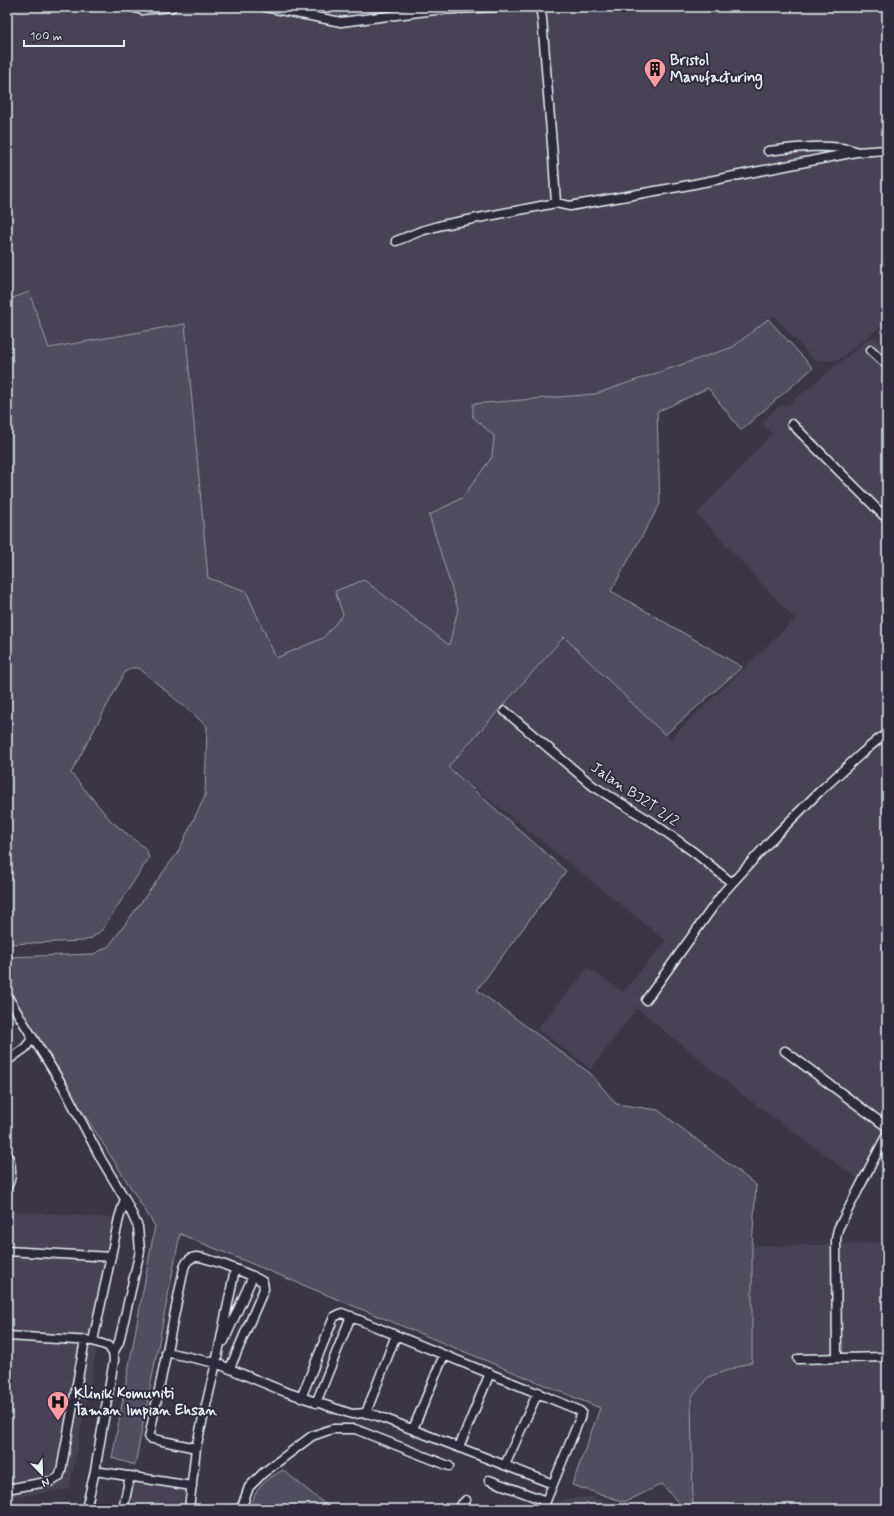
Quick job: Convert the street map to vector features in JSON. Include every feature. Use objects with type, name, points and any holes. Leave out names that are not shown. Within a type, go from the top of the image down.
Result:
[{"type":"street","points":[[132,7],[142,10],[172,7]]},
{"type":"street","points":[[264,7],[342,22],[435,10],[497,7]]},
{"type":"street","points":[[537,7],[540,8],[542,18],[554,157],[556,203]]},
{"type":"street","points":[[768,150],[825,147],[848,149],[856,152]]},
{"type":"street","points":[[396,241],[421,231],[442,225],[556,203],[570,206],[684,186],[856,152],[887,150]]},
{"type":"street","points":[[871,350],[887,366]]},
{"type":"street","points":[[792,424],[887,519]]},
{"type":"street","name":"Jalan BJ2T 2/2","points":[[505,711],[593,786],[629,806],[652,822],[689,848],[732,883]]},
{"type":"street","points":[[646,1000],[707,914],[732,883],[772,839],[819,792],[862,753],[880,738],[887,735]]},
{"type":"street","points":[[7,996],[63,1086],[101,1159],[125,1199],[138,1227],[140,1251],[119,1342],[113,1353]]},
{"type":"street","points":[[7,1061],[25,1048],[33,1038]]},
{"type":"street","points":[[785,1051],[887,1127]]},
{"type":"street","points":[[837,1358],[836,1239],[838,1229],[887,1134]]},
{"type":"street","points":[[7,1157],[12,1164],[10,1182],[7,1187]]},
{"type":"street","points":[[7,1489],[52,1481],[59,1478],[89,1341],[125,1199]]},
{"type":"street","points":[[7,1251],[111,1257]]},
{"type":"street","points":[[196,1448],[149,1438],[186,1262],[192,1258],[198,1257],[235,1269],[253,1276],[263,1282],[264,1289],[230,1368]]},
{"type":"street","points":[[189,1509],[196,1448],[216,1363],[235,1269]]},
{"type":"street","points":[[218,1353],[253,1276]]},
{"type":"street","points":[[301,1398],[334,1317],[342,1313],[538,1392],[576,1409],[581,1412],[580,1418],[546,1501],[540,1509]]},
{"type":"street","points":[[316,1403],[350,1316]]},
{"type":"street","points":[[366,1413],[396,1335]]},
{"type":"street","points":[[7,1336],[89,1341],[108,1346],[113,1353],[114,1360],[95,1471],[85,1509]]},
{"type":"street","points":[[166,1352],[216,1363],[301,1398],[352,1414],[366,1413],[378,1416],[553,1484]]},
{"type":"street","points":[[413,1429],[444,1355]]},
{"type":"street","points":[[798,1358],[887,1356]]},
{"type":"street","points":[[459,1447],[490,1373]]},
{"type":"street","points":[[505,1465],[538,1392]]},
{"type":"street","points":[[241,1509],[249,1487],[263,1473],[312,1436],[332,1429],[355,1429],[449,1466]]},
{"type":"street","points":[[95,1471],[192,1486]]},
{"type":"street","points":[[122,1509],[130,1476]]},
{"type":"street","points":[[489,1480],[546,1501]]},
{"type":"street","points":[[457,1509],[466,1500]]},
{"type":"shaded area","points":[[7,7],[887,7],[887,322],[838,360],[815,361],[774,316],[733,347],[595,394],[473,404],[473,417],[494,436],[492,457],[462,498],[429,515],[458,609],[449,646],[364,580],[343,615],[323,638],[275,658],[246,591],[208,578],[185,324],[49,348],[30,292],[7,300]]},
{"type":"shaded area","points":[[29,292],[49,348],[185,324],[208,578],[246,591],[276,658],[323,638],[343,615],[335,591],[364,580],[449,645],[458,609],[429,515],[462,498],[492,457],[494,436],[473,417],[473,404],[595,394],[733,347],[768,319],[813,368],[741,430],[708,388],[657,412],[660,504],[611,591],[742,667],[665,735],[564,637],[448,767],[566,871],[477,990],[591,1074],[616,1104],[658,1110],[756,1185],[752,1246],[752,1362],[708,1377],[691,1398],[693,1509],[684,1509],[662,1484],[625,1502],[572,1485],[600,1408],[180,1234],[135,1465],[112,1458],[155,1226],[7,992],[7,957],[94,954],[109,946],[178,852],[205,796],[207,726],[139,668],[131,668],[125,672],[71,773],[111,821],[146,849],[149,858],[102,930],[92,938],[83,941],[7,944],[7,300]]},
{"type":"shaded area","points":[[875,337],[887,349],[887,1148],[868,1186],[740,1093],[637,1008],[591,1069],[537,1029],[588,968],[623,992],[666,941],[449,767],[567,635],[670,739],[795,619],[697,514],[772,434],[762,423],[778,407],[788,405],[867,340]]},
{"type":"shaded area","points":[[7,1211],[123,1218],[69,1489],[7,1498]]},
{"type":"shaded area","points":[[887,1243],[887,1509],[693,1509],[691,1398],[708,1377],[752,1361],[752,1246]]},
{"type":"shaded area","points":[[283,1470],[331,1509],[250,1509],[252,1501],[261,1485]]},
{"type":"shaded area","points":[[132,1479],[189,1488],[186,1509],[125,1509]]},
{"type":"shaded area","points":[[590,1497],[631,1509],[550,1509],[563,1499]]},
{"type":"place","name":"Bristol Manufacturing","points":[[655,88]]},
{"type":"place","name":"Klinik Komuniti Taman Impian Ehsan","points":[[58,1422]]}]
